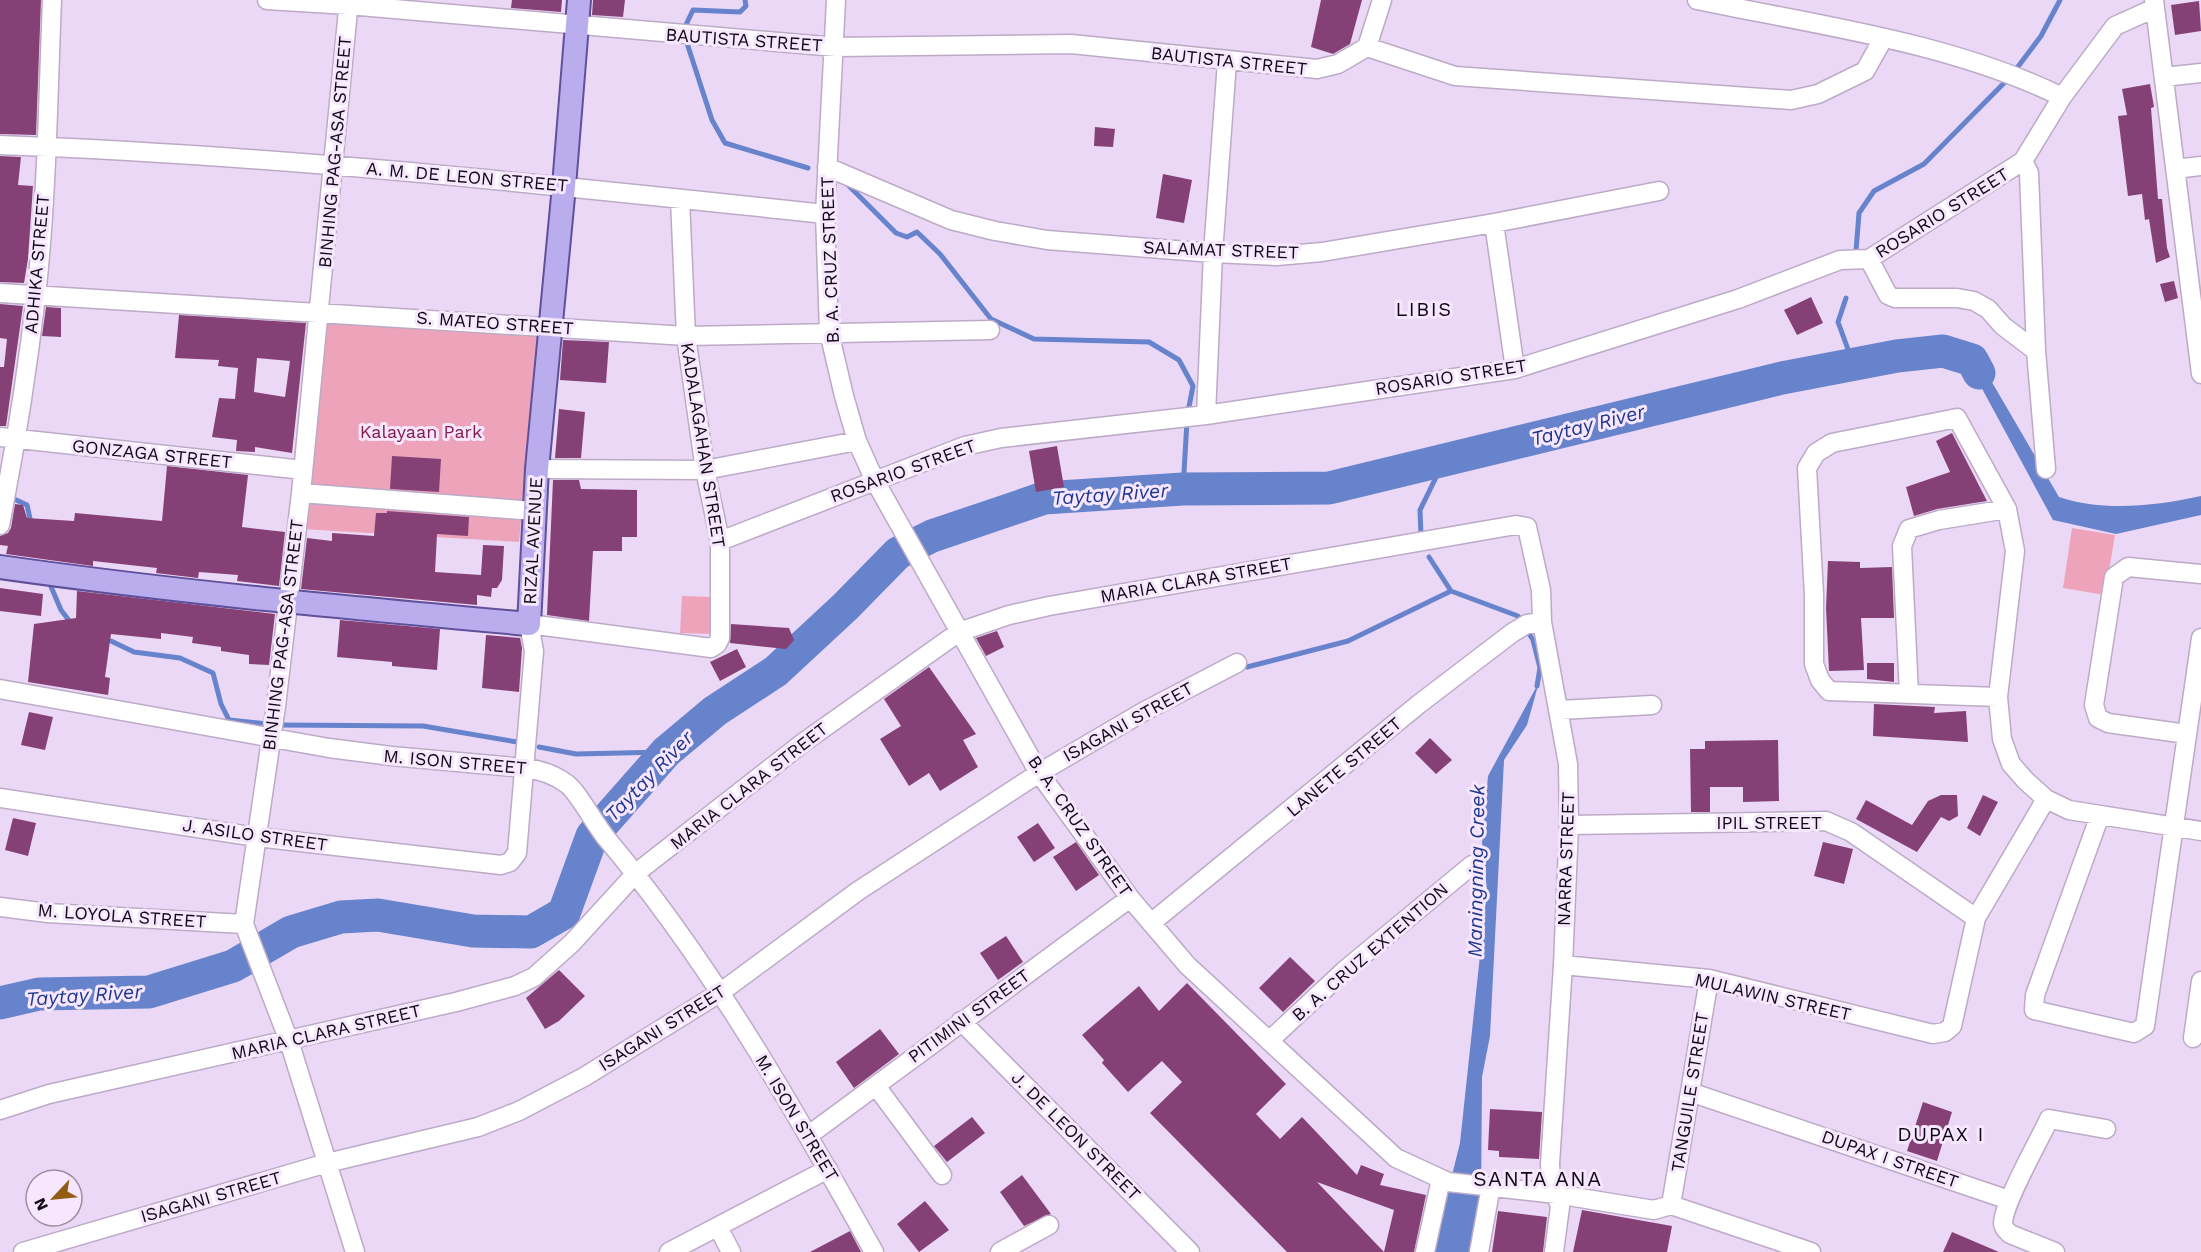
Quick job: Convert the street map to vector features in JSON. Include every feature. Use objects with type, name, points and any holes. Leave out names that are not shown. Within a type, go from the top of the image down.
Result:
[{"type":"main road","name":"RIZAL AVENUE","points":[[0,567],[288,602],[529,624],[537,469],[579,0]]},
{"type":"street","name":"ADHIKA STREET","points":[[0,525],[8,438],[36,294],[47,147],[52,0]]},
{"type":"street","name":"BAUTISTA STREET","points":[[267,0],[349,2],[687,36],[836,47],[1071,44],[1227,62],[1317,69],[1338,64],[1366,47]]},
{"type":"street","name":"B. A. CRUZ STREET","points":[[836,0],[836,47],[825,214],[829,332],[857,441],[913,553],[1039,772],[1130,898],[1187,965],[1396,1158],[1445,1181],[1556,1194],[1654,1210],[1671,1205],[1811,1252]]},
{"type":"street","points":[[1382,0],[1366,47],[1455,76],[1791,100],[1818,94],[1865,71],[1883,39]]},
{"type":"street","points":[[1697,0],[1883,39],[2012,73],[2062,97]]},
{"type":"street","name":"BINHING PAG-ASA STREET","points":[[349,2],[301,493],[271,736],[244,924],[289,1041],[355,1252]]},
{"type":"street","points":[[2155,4],[2201,374]]},
{"type":"street","name":"ROSARIO STREET","points":[[720,541],[964,446],[1001,438],[1197,416],[1515,369],[1727,303],[1840,260],[1869,259],[2023,161],[2062,97],[2115,26],[2155,4]]},
{"type":"street","points":[[1197,416],[1213,254],[1227,62]]},
{"type":"street","points":[[2164,77],[2201,73]]},
{"type":"street","name":"A. M. DE LEON STREET","points":[[0,145],[332,165],[564,186],[825,214]]},
{"type":"street","points":[[2023,161],[2029,173],[2036,351],[2046,469]]},
{"type":"street","points":[[2175,168],[2201,166]]},
{"type":"street","name":"SALAMAT STREET","points":[[827,167],[951,220],[995,231],[1047,240],[1213,254],[1277,256],[1322,252],[1494,223],[1659,191]]},
{"type":"street","name":"KADALAGAHAN STREET","points":[[529,624],[711,648],[720,638],[720,541],[705,470],[686,336],[681,199]]},
{"type":"street","points":[[1494,223],[1515,369]]},
{"type":"street","points":[[1869,259],[1888,295],[1895,298],[1957,298],[1974,301],[1988,309],[2003,326],[2036,351]]},
{"type":"street","name":"S. MATEO STREET","points":[[0,293],[320,311],[686,336],[990,330]]},
{"type":"street","points":[[1998,697],[1829,691],[1820,680],[1814,664],[1814,595],[1808,468],[1816,453],[1832,443],[1957,418],[2007,509],[2015,551],[1998,697],[2002,739],[2011,764],[2046,799],[2069,810],[2201,831]]},
{"type":"street","name":"GONZAGA STREET","points":[[8,438],[303,470]]},
{"type":"street","points":[[537,469],[705,470],[857,441]]},
{"type":"street","points":[[301,493],[534,511]]},
{"type":"street","points":[[1909,694],[1902,546],[1909,530],[1939,520],[2007,509]]},
{"type":"street","name":"MARIA CLARA STREET","points":[[0,1110],[49,1094],[456,1002],[515,986],[534,977],[572,943],[636,873],[804,742],[959,632],[1009,615],[1049,606],[1516,525],[1527,527]]},
{"type":"street","name":"NARRA STREET","points":[[1527,527],[1541,590],[1527,626],[1560,710],[1568,764],[1569,825],[1563,965],[1550,1164],[1560,1207],[1554,1252]]},
{"type":"street","points":[[2187,734],[2108,723],[2098,718],[2094,705],[2114,577],[2128,567],[2201,574]]},
{"type":"street","points":[[525,768],[534,651],[529,624]]},
{"type":"street","name":"LANETE STREET","points":[[1151,923],[1419,704],[1527,626]]},
{"type":"street","points":[[2100,815],[2035,995],[2034,1010],[2134,1033],[2145,1026],[2201,638]]},
{"type":"street","name":"ISAGANI STREET","points":[[23,1252],[327,1163],[478,1127],[519,1111],[584,1077],[721,992],[858,891],[1039,772],[1143,712],[1237,663]]},
{"type":"street","name":"M. ISON STREET","points":[[0,689],[391,756],[545,771],[569,786],[590,818],[681,932],[721,992],[809,1135],[874,1252]]},
{"type":"street","points":[[1560,710],[1652,705]]},
{"type":"street","name":"J. ASILO STREET","points":[[0,798],[257,837],[501,865],[510,862],[517,853],[525,768]]},
{"type":"street","points":[[1976,918],[2046,799]]},
{"type":"street","name":"IPIL STREET","points":[[1569,825],[1826,821],[1851,832],[1976,918]]},
{"type":"street","name":"B. A. CRUZ EXTENTION","points":[[1270,1040],[1345,970],[1472,864]]},
{"type":"street","name":"PITIMINI STREET","points":[[809,1135],[1130,898]]},
{"type":"street","name":"M. LOYOLA STREET","points":[[0,906],[48,913],[244,924]]},
{"type":"street","name":"MULAWIN STREET","points":[[1563,965],[1709,979],[1933,1034],[1945,1032],[1952,1026],[1976,918]]},
{"type":"street","name":"TANGUILE STREET","points":[[1671,1205],[1709,979]]},
{"type":"street","points":[[2193,1038],[2201,981]]},
{"type":"street","name":"J. DE LEON STREET","points":[[961,1021],[1190,1252]]},
{"type":"street","points":[[876,1086],[942,1175]]},
{"type":"street","name":"DUPAX I STREET","points":[[1690,1092],[2008,1200]]},
{"type":"street","points":[[2055,1252],[2005,1230],[2003,1224],[2008,1200],[2049,1119],[2106,1129]]},
{"type":"street","points":[[669,1252],[828,1169]]},
{"type":"street","points":[[1425,1252],[1445,1181]]},
{"type":"street","points":[[1479,1252],[1489,1186]]},
{"type":"street","points":[[1011,1250],[1050,1225]]},
{"type":"street","points":[[718,1227],[731,1252]]},
{"type":"green space","name":"Kalayaan Park","points":[[326,321],[538,334],[519,542],[303,529]]},
{"type":"green space","points":[[2072,528],[2115,535],[2105,595],[2063,588]]},
{"type":"green space","points":[[682,596],[714,597],[712,634],[680,633]]},
{"type":"water","points":[[1943,351],[1958,351],[1979,360],[2059,497],[2094,505],[2130,506],[2201,496],[2201,515],[2116,534],[2053,520],[1973,372],[1961,359]]},
{"type":"water","points":[[1539,682],[1527,725],[1504,760],[1490,1036],[1482,1077],[1481,1204],[1473,1252],[1433,1252],[1460,1143],[1487,890],[1482,843],[1488,776]]},
{"type":"building","points":[[0,0],[41,0],[36,135],[0,134]]},
{"type":"building","points":[[512,0],[562,0],[561,12],[511,8]]},
{"type":"building","points":[[593,0],[625,0],[623,17],[592,15]]},
{"type":"building","points":[[1321,0],[1362,0],[1350,44],[1333,54],[1311,47]]},
{"type":"building","points":[[2199,1],[2201,31],[2175,35],[2171,5]]},
{"type":"building","points":[[2150,84],[2154,107],[2151,108],[2158,199],[2162,199],[2170,257],[2156,263],[2149,219],[2145,220],[2142,194],[2128,196],[2118,116],[2127,115],[2122,89]]},
{"type":"building","points":[[1095,127],[1115,129],[1113,147],[1094,146]]},
{"type":"building","points":[[0,156],[21,157],[18,185],[33,186],[24,283],[0,282]]},
{"type":"building","points":[[1163,174],[1192,180],[1184,223],[1156,218]]},
{"type":"building","points":[[2174,281],[2178,298],[2165,302],[2160,284]]},
{"type":"building","points":[[1811,297],[1823,323],[1797,335],[1784,310]]},
{"type":"building","points":[[0,304],[23,306],[6,426],[0,426],[0,367],[4,367],[7,339],[0,338]]},
{"type":"building","points":[[46,307],[61,308],[61,337],[42,336]]},
{"type":"building","points":[[179,315],[306,323],[292,453],[255,447],[255,452],[236,451],[237,440],[212,437],[219,398],[235,399],[238,368],[218,366],[219,360],[175,358]],"holes":[[[257,358],[290,361],[285,397],[254,392]]]},
{"type":"building","points":[[563,340],[609,342],[606,383],[560,380]]},
{"type":"building","points":[[559,409],[585,412],[581,458],[555,458]]},
{"type":"building","points":[[1952,433],[1987,501],[1937,509],[1914,516],[1906,487],[1950,472],[1936,441]]},
{"type":"building","points":[[1057,446],[1064,487],[1036,492],[1029,451]]},
{"type":"building","points":[[392,456],[441,459],[439,492],[390,489]]},
{"type":"building","points":[[167,466],[248,475],[242,527],[285,532],[279,586],[237,581],[238,575],[199,572],[198,578],[156,573],[157,568],[93,561],[93,566],[6,554],[8,546],[0,545],[0,536],[8,533],[11,528],[15,504],[23,505],[27,518],[74,521],[75,513],[162,521]]},
{"type":"building","points":[[553,480],[579,480],[581,489],[637,490],[637,537],[622,537],[622,551],[593,551],[589,621],[547,615]]},
{"type":"building","points":[[387,511],[469,517],[468,536],[437,534],[435,572],[481,575],[483,545],[504,546],[502,580],[497,588],[492,588],[491,597],[477,595],[477,605],[301,589],[307,538],[332,541],[332,533],[374,536],[376,513],[387,513]]},
{"type":"building","points":[[1828,561],[1860,562],[1860,568],[1892,567],[1894,618],[1861,618],[1864,670],[1829,671],[1826,608]]},
{"type":"building","points":[[0,588],[43,594],[41,616],[0,611]]},
{"type":"building","points":[[77,591],[275,614],[269,665],[249,664],[249,655],[221,651],[221,647],[192,643],[193,637],[161,633],[161,639],[111,634],[105,677],[110,678],[108,695],[28,682],[34,624],[76,618]]},
{"type":"building","points":[[340,620],[440,629],[437,670],[392,666],[392,662],[337,657]]},
{"type":"building","points":[[731,624],[789,628],[794,640],[786,649],[730,643]]},
{"type":"building","points":[[997,631],[1004,647],[986,656],[976,638]]},
{"type":"building","points":[[486,635],[520,638],[522,648],[519,692],[482,688]]},
{"type":"building","points":[[737,649],[746,667],[720,681],[710,662]]},
{"type":"building","points":[[1867,663],[1894,663],[1894,682],[1867,679]]},
{"type":"building","points":[[929,667],[976,734],[963,740],[978,767],[940,791],[929,773],[909,786],[880,739],[901,726],[884,699]]},
{"type":"building","points":[[1874,704],[1935,707],[1934,713],[1966,711],[1968,742],[1873,736]]},
{"type":"building","points":[[29,712],[53,717],[45,750],[21,745]]},
{"type":"building","points":[[1430,738],[1452,760],[1436,774],[1415,753]]},
{"type":"building","points":[[1778,740],[1779,801],[1743,802],[1743,787],[1710,787],[1710,812],[1691,812],[1690,749],[1705,749],[1705,741]]},
{"type":"building","points":[[1941,795],[1957,795],[1958,816],[1949,821],[1941,817],[1917,852],[1856,819],[1866,800],[1912,825],[1928,801]]},
{"type":"building","points":[[1983,795],[1998,802],[1980,836],[1967,828]]},
{"type":"building","points":[[13,818],[36,823],[28,856],[5,850]]},
{"type":"building","points":[[1038,823],[1055,848],[1034,862],[1017,837]]},
{"type":"building","points":[[1076,842],[1099,875],[1076,891],[1053,857]]},
{"type":"building","points":[[1823,842],[1853,849],[1844,884],[1814,876]]},
{"type":"building","points":[[1006,936],[1023,962],[998,980],[980,953]]},
{"type":"building","points":[[1290,957],[1315,981],[1283,1012],[1259,988]]},
{"type":"building","points":[[559,970],[585,996],[559,1021],[545,1029],[526,998]]},
{"type":"building","points":[[1187,983],[1286,1084],[1256,1114],[1280,1139],[1302,1117],[1357,1175],[1361,1165],[1384,1174],[1380,1185],[1426,1195],[1414,1252],[1384,1252],[1287,1252],[1150,1113],[1182,1082],[1162,1061],[1128,1092],[1102,1063],[1104,1060],[1082,1035],[1139,986],[1159,1011]],"holes":[[[1317,1182],[1394,1210],[1384,1252]]]},
{"type":"building","points":[[880,1029],[899,1054],[854,1088],[836,1062]]},
{"type":"building","points":[[1923,1102],[1952,1112],[1937,1161],[1907,1151]]},
{"type":"building","points":[[1490,1109],[1542,1112],[1539,1159],[1499,1157],[1499,1151],[1488,1150]]},
{"type":"building","points":[[972,1117],[985,1133],[947,1162],[934,1146]]},
{"type":"building","points":[[1022,1175],[1051,1214],[1024,1226],[1000,1192]]},
{"type":"building","points":[[925,1201],[949,1230],[919,1252],[897,1224]]},
{"type":"building","points":[[1582,1210],[1672,1226],[1667,1252],[1573,1252]]},
{"type":"building","points":[[1498,1211],[1547,1217],[1543,1252],[1492,1252]]},
{"type":"building","points":[[850,1231],[861,1252],[810,1252]]},
{"type":"building","points":[[1952,1232],[1999,1252],[1943,1252]]},
{"type":"waterway","points":[[745,0],[746,6],[740,12],[693,10],[683,31],[712,120],[725,143],[808,168]]},
{"type":"waterway","points":[[2014,72],[2041,36],[2060,0]]},
{"type":"waterway","points":[[1856,251],[1859,213],[1874,191],[1924,164],[2008,79]]},
{"type":"waterway","points":[[846,183],[896,233],[907,237],[917,232],[940,254],[991,319],[1034,339],[1149,342],[1179,360],[1193,386],[1188,412]]},
{"type":"waterway","points":[[1846,298],[1838,322],[1853,363]]},
{"type":"waterway","name":"Taytay River","points":[[0,1003],[39,994],[149,992],[233,966],[291,932],[341,917],[378,915],[473,931],[531,932],[564,913],[592,836],[666,752],[715,711],[776,671],[845,607],[898,553],[932,536],[1044,498],[1183,489],[1329,488],[1782,378],[1897,356],[1943,351],[1972,360],[1979,373]]},
{"type":"waterway","points":[[1183,489],[1187,421]]},
{"type":"waterway","name":"Maningning Creek","points":[[1421,535],[1420,510],[1444,461]]},
{"type":"waterway","points":[[12,498],[27,505],[31,523]]},
{"type":"waterway","name":"Maningning Creek","points":[[1429,557],[1451,591],[1518,616],[1533,640],[1540,668],[1537,686]]},
{"type":"waterway","points":[[49,582],[61,610],[71,623]]},
{"type":"waterway","points":[[1247,667],[1348,641],[1451,591]]},
{"type":"waterway","points":[[111,641],[134,652],[180,658],[213,673],[221,704],[229,720],[267,724]]},
{"type":"waterway","points":[[280,725],[423,726],[517,742]]},
{"type":"waterway","points":[[539,747],[576,754],[666,752]]},
{"type":"district","name":"LIBIS","points":[[1424,309]]},
{"type":"district","name":"DUPAX I","points":[[1941,1134]]},
{"type":"district","name":"SANTA ANA","points":[[1538,1179]]}]
